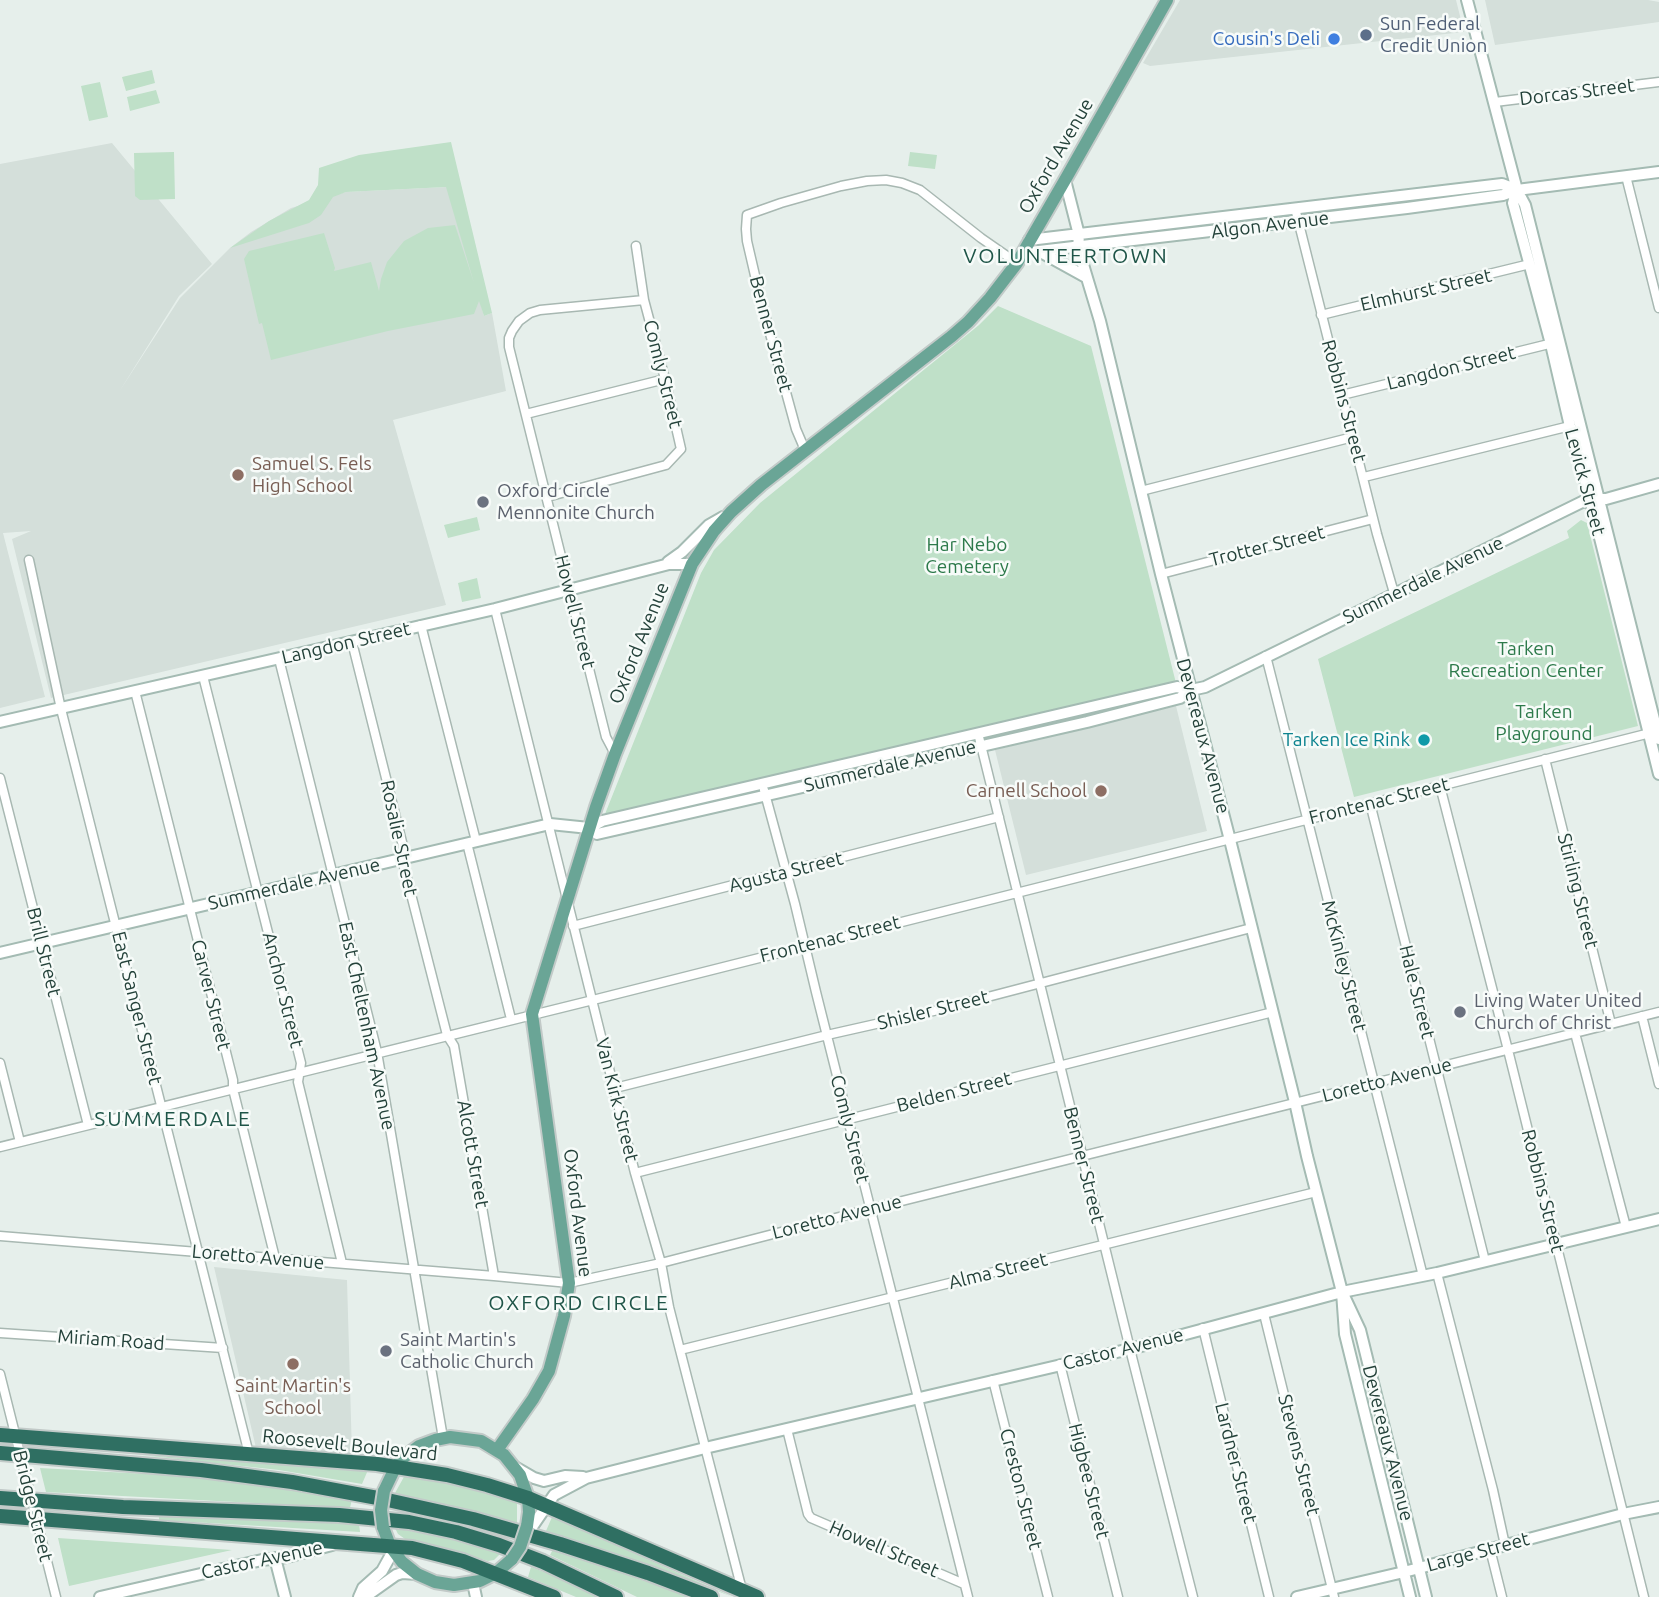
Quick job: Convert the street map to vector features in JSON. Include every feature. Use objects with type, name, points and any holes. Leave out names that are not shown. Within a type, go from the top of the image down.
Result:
[{"type":"highway","name":"Roosevelt Boulevard","points":[[0,1435],[396,1466],[457,1477],[508,1491],[757,1597]]},
{"type":"highway","points":[[0,1453],[224,1473],[383,1499],[473,1519],[561,1544],[711,1597]]},
{"type":"highway","points":[[0,1498],[122,1507],[339,1515],[409,1522],[456,1532],[510,1549],[616,1597]]},
{"type":"highway","points":[[0,1516],[412,1548],[447,1556],[554,1597]]},
{"type":"main road","name":"Oxford Avenue","points":[[498,1450],[549,1371],[564,1316],[569,1283],[532,1014],[589,828],[615,754],[692,564],[714,531],[731,512],[761,485],[968,322],[1006,278],[1167,0]]},
{"type":"main road","name":"Levick Street","points":[[1467,0],[1517,190],[1525,205],[1570,426],[1595,500]]},
{"type":"main road","name":"Algon Avenue","points":[[1019,258],[1040,251],[1503,195],[1517,190],[1659,172]]},
{"type":"main road","name":"Devereaux Avenue","points":[[1065,180],[1079,234],[1078,248],[1100,321],[1342,1292],[1345,1334],[1410,1597]]},
{"type":"main road","name":"Algon Avenue","points":[[1029,240],[1502,184],[1517,190]]},
{"type":"main road","name":"Levick Street","points":[[1517,190],[1513,203],[1555,343],[1657,733],[1659,774]]},
{"type":"main road","points":[[1040,251],[1086,277]]},
{"type":"main road","name":"Summerdale Avenue","points":[[764,789],[981,746],[1180,698],[1191,690],[1205,687],[1582,502],[1606,499],[1659,484]]},
{"type":"main road","points":[[662,566],[682,552],[709,525],[731,512]]},
{"type":"main road","name":"Langdon Street","points":[[0,722],[495,609],[669,564],[692,564]]},
{"type":"main road","name":"Summerdale Avenue","points":[[0,953],[550,824],[589,828],[597,834],[978,733],[1177,687],[1191,690]]},
{"type":"main road","name":"Castor Avenue","points":[[530,1527],[559,1490],[586,1478],[1130,1349],[1342,1292],[1437,1273],[1659,1219]]},
{"type":"main road","name":"Devereaux Avenue","points":[[1342,1292],[1360,1330],[1426,1597]]},
{"type":"main road","points":[[1370,1436],[1386,1433]]},
{"type":"main road","points":[[458,1437],[481,1441],[498,1450],[514,1467],[523,1482],[528,1499],[530,1527],[520,1547],[512,1559],[496,1573],[473,1583],[445,1584],[417,1574],[402,1562],[392,1548],[383,1527],[381,1510],[384,1491],[396,1466],[419,1446],[443,1438],[458,1437]]},
{"type":"main road","name":"Castor Avenue","points":[[514,1467],[544,1481],[565,1476],[586,1478]]},
{"type":"main road","name":"Large Street","points":[[1297,1597],[1333,1593],[1505,1545],[1659,1507]]},
{"type":"main road","name":"Castor Avenue","points":[[100,1597],[262,1560],[287,1557],[341,1542]]},
{"type":"main road","points":[[359,1597],[363,1588],[382,1571],[392,1548]]},
{"type":"main road","points":[[275,1558],[285,1597]]},
{"type":"main road","points":[[365,1597],[396,1575],[417,1574]]},
{"type":"main road","points":[[473,1583],[476,1597]]},
{"type":"street","name":"Dorcas Street","points":[[1494,102],[1659,82]]},
{"type":"street","points":[[1626,176],[1659,308]]},
{"type":"street","name":"Benner Street","points":[[805,450],[796,429],[760,297],[747,241],[747,215],[841,186],[886,180],[920,190],[981,238],[1019,258]]},
{"type":"street","name":"Robbins Street","points":[[1295,208],[1394,593]]},
{"type":"street","points":[[636,246],[644,300]]},
{"type":"street","name":"Elmhurst Street","points":[[1321,315],[1530,264]]},
{"type":"street","name":"Howell Street","points":[[615,754],[606,737],[509,347],[509,338],[519,321],[540,310],[644,300]]},
{"type":"street","name":"Comly Street","points":[[547,497],[666,466],[681,449],[644,300]]},
{"type":"street","name":"Langdon Street","points":[[1342,395],[1555,343]]},
{"type":"street","points":[[526,414],[665,379]]},
{"type":"street","points":[[1364,477],[1570,426]]},
{"type":"street","points":[[1141,491],[1353,437]]},
{"type":"street","name":"Trotter Street","points":[[1161,573],[1373,519]]},
{"type":"street","name":"East Sanger Street","points":[[29,560],[61,709],[249,1454]]},
{"type":"street","name":"Van Kirk Street","points":[[495,609],[635,1172],[661,1263],[669,1307],[743,1591]]},
{"type":"street","points":[[421,625],[511,1019]]},
{"type":"street","name":"Rosalie Street","points":[[352,642],[404,850],[402,859],[447,1035]]},
{"type":"street","name":"McKinley Street","points":[[1266,656],[1423,1276]]},
{"type":"street","name":"East Cheltenham Avenue","points":[[279,659],[377,1052],[443,1438]]},
{"type":"street","name":"Anchor Street","points":[[204,676],[301,1063],[298,1082],[342,1264]]},
{"type":"street","name":"Carver Street","points":[[135,691],[275,1258]]},
{"type":"street","name":"Benner Street","points":[[978,733],[1194,1597]]},
{"type":"street","name":"Frontenac Street","points":[[0,1147],[1657,733]]},
{"type":"street","name":"Stirling Street","points":[[1545,759],[1611,1024]]},
{"type":"street","name":"Brill Street","points":[[0,778],[88,1125]]},
{"type":"street","name":"Robbins Street","points":[[1440,786],[1644,1597]]},
{"type":"street","name":"Comly Street","points":[[764,789],[968,1597]]},
{"type":"street","name":"Hale Street","points":[[1370,803],[1485,1261]]},
{"type":"street","name":"Agusta Street","points":[[573,926],[999,817]]},
{"type":"street","name":"Shisler Street","points":[[615,1088],[938,1010],[1251,928]]},
{"type":"street","name":"Belden Street","points":[[635,1172],[1273,1012]]},
{"type":"street","name":"Loretto Avenue","points":[[0,1236],[569,1283],[661,1263],[1659,1012]]},
{"type":"street","points":[[1642,1016],[1659,1084]]},
{"type":"street","points":[[1575,1033],[1626,1227]]},
{"type":"street","name":"Alcott Street","points":[[447,1035],[454,1046],[494,1276]]},
{"type":"street","points":[[0,1063],[20,1142]]},
{"type":"street","name":"Alma Street","points":[[680,1350],[1316,1192]]},
{"type":"street","points":[[1437,1273],[1505,1545]]},
{"type":"street","name":"Stevens Street","points":[[1264,1314],[1333,1593]]},
{"type":"street","name":"Lardner Street","points":[[1203,1328],[1269,1597]]},
{"type":"street","name":"Miriam Road","points":[[0,1333],[223,1348]]},
{"type":"street","name":"Higbee Street","points":[[1060,1364],[1118,1597]]},
{"type":"street","name":"Bridge Street","points":[[0,1374],[56,1597]]},
{"type":"street","name":"Creston Street","points":[[993,1380],[1048,1597]]},
{"type":"street","name":"Howell Street","points":[[787,1429],[811,1518],[964,1584]]},
{"type":"street","points":[[1490,1549],[1502,1597]]},
{"type":"shaded area","points":[[1180,0],[1456,0],[1464,32],[1150,66],[1143,63]]},
{"type":"shaded area","points":[[1485,0],[1648,0],[1659,2],[1659,22],[1495,45]]},
{"type":"shaded area","name":"Samuel S. Fels High School","points":[[112,143],[212,264],[179,296],[119,392],[180,298],[230,248],[251,232],[291,208],[346,192],[447,187],[484,316],[492,313],[506,391],[393,420],[446,605],[51,698],[12,539],[31,531],[3,533],[45,697],[0,708],[0,164]]},
{"type":"shaded area","name":"Carnell School","points":[[1176,706],[1207,831],[1026,875],[995,750]]},
{"type":"shaded area","name":"Saint Martin's School","points":[[214,1267],[347,1280],[352,1454],[256,1448]]},
{"type":"green space","points":[[152,70],[155,83],[126,91],[122,77]]},
{"type":"green space","points":[[100,82],[108,117],[89,121],[81,86]]},
{"type":"green space","points":[[156,90],[160,103],[130,111],[127,97]]},
{"type":"green space","points":[[451,142],[492,313],[484,316],[479,301],[474,314],[388,331],[271,360],[262,323],[259,324],[244,259],[249,251],[324,233],[334,271],[371,262],[379,291],[387,262],[404,241],[428,228],[455,225],[474,283],[446,187],[346,192],[333,197],[321,215],[309,223],[230,248],[269,221],[309,200],[318,185],[319,168],[359,155]]},
{"type":"green space","points":[[174,152],[175,199],[140,200],[135,196],[134,153]]},
{"type":"green space","points":[[910,152],[937,155],[935,169],[908,166]]},
{"type":"green space","name":"Har Nebo Cemetery","points":[[998,306],[1091,346],[1176,683],[605,814],[701,573],[714,550],[760,503],[979,325]]},
{"type":"green space","points":[[477,517],[480,530],[448,538],[444,525]]},
{"type":"green space","name":"Tarken Recreation Center","points":[[1581,520],[1587,523],[1638,726],[1354,797],[1318,659],[1569,538],[1567,531]]},
{"type":"green space","points":[[477,578],[481,598],[462,602],[458,583]]},
{"type":"green space","points":[[141,1455],[368,1470],[362,1484],[279,1470]]},
{"type":"green space","points":[[40,1468],[234,1479],[352,1499],[350,1508],[46,1492]]},
{"type":"green space","points":[[405,1475],[474,1489],[517,1503],[517,1523],[395,1493]]},
{"type":"green space","points":[[159,1514],[359,1524],[360,1532],[159,1520]]},
{"type":"green space","points":[[552,1517],[733,1597],[641,1562],[546,1531]]},
{"type":"green space","points":[[395,1528],[459,1541],[500,1554],[494,1560],[488,1561],[405,1539]]},
{"type":"green space","points":[[58,1538],[232,1550],[69,1586]]},
{"type":"green space","points":[[553,1549],[690,1597],[637,1597],[550,1555]]},
{"type":"green space","points":[[531,1567],[565,1580],[597,1597],[576,1597],[528,1577]]},
{"type":"place","name":"Sun Federal Credit Union","points":[[1366,35]]},
{"type":"place","name":"Cousin's Deli","points":[[1334,39]]},
{"type":"place","name":"Samuel S. Fels High School","points":[[238,475]]},
{"type":"place","name":"Oxford Circle Mennonite Church","points":[[483,502]]},
{"type":"place","name":"Tarken Ice Rink","points":[[1424,740]]},
{"type":"place","name":"Carnell School","points":[[1101,791]]},
{"type":"place","name":"Living Water United Church of Christ","points":[[1460,1012]]},
{"type":"place","name":"Saint Martin's Catholic Church","points":[[386,1351]]},
{"type":"place","name":"Saint Martin's School","points":[[293,1364]]},
{"type":"district","name":"VOLUNTEERTOWN","points":[[1066,256]]},
{"type":"district","name":"SUMMERDALE","points":[[173,1119]]},
{"type":"district","name":"OXFORD CIRCLE","points":[[579,1303]]},
{"type":"park label","name":"Tarken Playground","points":[[1544,723]]}]
